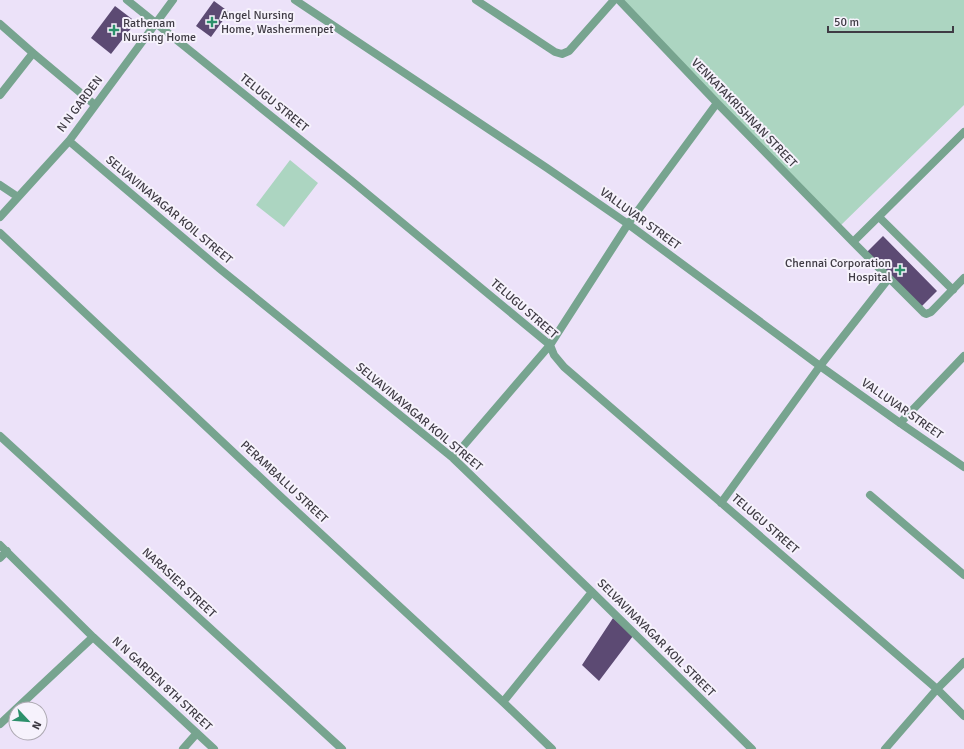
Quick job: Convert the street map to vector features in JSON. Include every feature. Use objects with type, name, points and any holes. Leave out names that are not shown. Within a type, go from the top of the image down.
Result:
[{"type":"street","name":"TELUGU STREET","points":[[127,0],[353,182],[550,345],[554,355],[564,367],[937,689],[964,716]]},
{"type":"street","name":"N N GARDEN","points":[[0,217],[69,140],[173,0]]},
{"type":"street","name":"VALLUVAR STREET","points":[[296,0],[628,224],[820,366],[964,467]]},
{"type":"street","points":[[476,0],[555,52],[562,54],[569,50],[614,0]]},
{"type":"street","name":"VENKATAKRISHNAN STREET","points":[[619,0],[717,103],[926,314],[931,312],[953,290]]},
{"type":"street","points":[[0,24],[33,54],[95,105]]},
{"type":"street","points":[[0,95],[33,54]]},
{"type":"street","points":[[453,458],[550,345],[628,224],[717,103]]},
{"type":"street","points":[[853,242],[964,132]]},
{"type":"street","name":"SELVAVINAYAGAR KOIL STREET","points":[[69,140],[220,269],[453,458],[752,749]]},
{"type":"street","points":[[0,185],[18,197]]},
{"type":"street","points":[[879,217],[953,290],[964,278]]},
{"type":"street","name":"PERAMBALLU STREET","points":[[0,233],[552,749]]},
{"type":"street","points":[[721,503],[820,366],[889,278]]},
{"type":"street","points":[[900,423],[964,356]]},
{"type":"street","name":"NARASIER STREET","points":[[0,436],[342,749]]},
{"type":"street","points":[[870,495],[964,576]]},
{"type":"street","name":"N N GARDEN 8TH STREET","points":[[0,545],[93,637],[214,749]]},
{"type":"street","points":[[0,558],[7,552]]},
{"type":"street","points":[[503,702],[592,592]]},
{"type":"street","points":[[25,701],[93,637]]},
{"type":"street","points":[[885,749],[937,689],[964,662]]},
{"type":"street","points":[[0,724],[8,716]]},
{"type":"street","points":[[183,749],[197,733]]},
{"type":"green space","points":[[617,0],[964,0],[964,105],[839,227]]},
{"type":"green space","points":[[290,160],[318,183],[284,227],[256,205]]},
{"type":"building","points":[[214,1],[229,12],[211,37],[196,26]]},
{"type":"building","points":[[115,6],[136,22],[111,54],[91,38]]},
{"type":"building","points":[[883,236],[937,291],[920,308],[866,253]]},
{"type":"building","points":[[613,618],[633,636],[599,681],[582,665]]},
{"type":"place","name":"Angel Nursing Home, Washermenpet","points":[[212,22]]},
{"type":"place","name":"Rathenam Nursing Home","points":[[114,30]]},
{"type":"place","name":"Chennai Corporation Hospital","points":[[900,270]]}]
